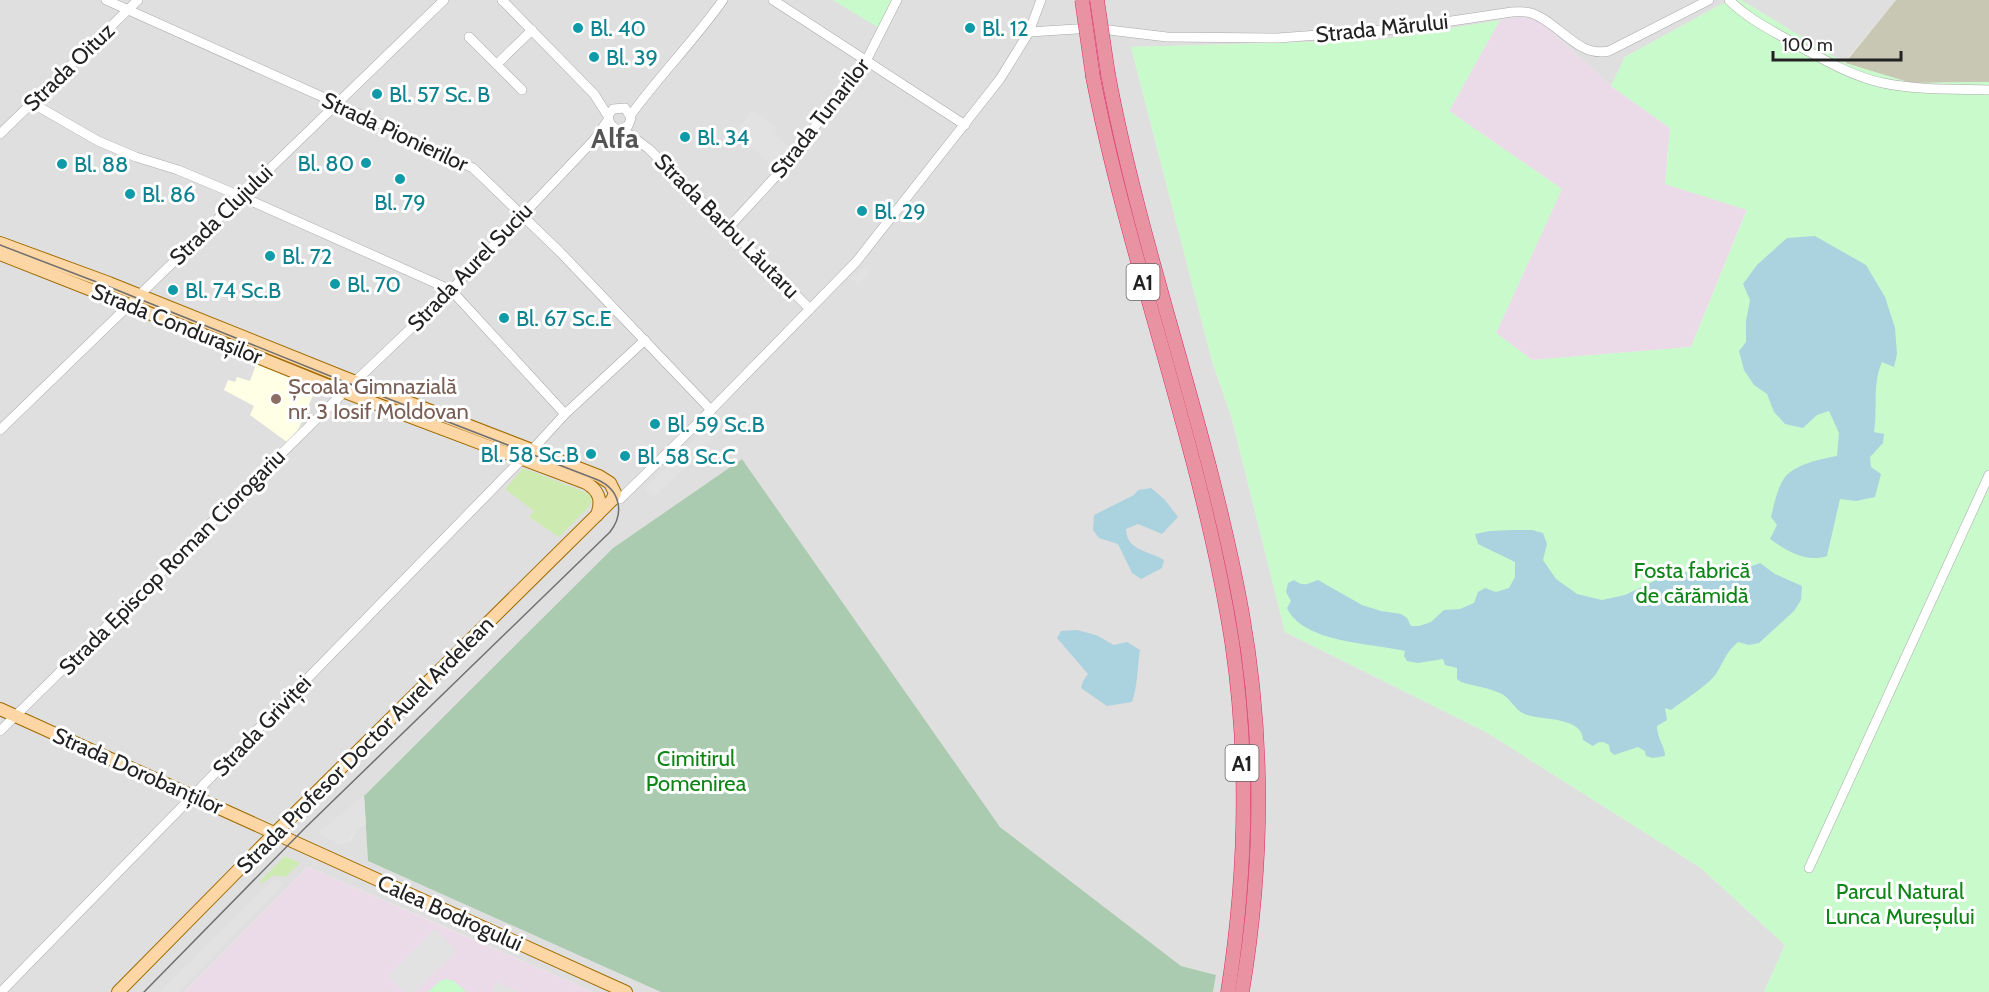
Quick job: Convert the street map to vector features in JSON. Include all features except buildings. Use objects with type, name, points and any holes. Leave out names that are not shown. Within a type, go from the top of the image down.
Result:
[{"type":"highway","name":"A1","points":[[1082,0],[1093,77],[1128,229],[1199,484],[1232,644],[1239,703],[1242,762],[1241,871],[1238,917],[1228,992]]},
{"type":"highway","name":"A1","points":[[1097,0],[1121,141],[1140,219],[1226,533],[1248,653],[1257,762],[1256,873],[1242,992]]},
{"type":"main road","name":"Strada Condurașilor","points":[[0,243],[139,295],[599,476],[610,483]]},
{"type":"main road","name":"Strada Condurașilor","points":[[0,254],[344,392],[590,485],[600,499],[597,515]]},
{"type":"main road","points":[[610,483],[615,493],[614,499]]},
{"type":"main road","name":"Strada Profesor Doctor Aurel Ardelean","points":[[118,992],[275,833],[614,499]]},
{"type":"main road","name":"Strada Dorobanților","points":[[0,709],[275,833]]},
{"type":"main road","name":"Calea Bodrogului","points":[[275,833],[626,992]]},
{"type":"street","name":"Strada Pionierilor","points":[[106,0],[336,103],[473,168],[645,340],[711,410]]},
{"type":"street","name":"Strada Oituz","points":[[0,134],[138,0]]},
{"type":"street","name":"Strada Clujului","points":[[0,430],[444,0]]},
{"type":"street","points":[[502,0],[594,94],[613,127],[619,129],[628,126],[630,118],[646,94],[704,28],[723,0]]},
{"type":"street","points":[[773,0],[965,125]]},
{"type":"street","name":"Strada Tunarilor","points":[[729,227],[777,175],[866,61],[897,0]]},
{"type":"street","name":"Strada Profesor Doctor Aurel Ardelean","points":[[614,499],[622,491],[628,491],[711,410],[856,262],[1000,80],[1029,32],[1041,0]]},
{"type":"street","name":"Strada Mărului","points":[[1029,32],[1092,28],[1167,37],[1278,38],[1398,29],[1528,11],[1539,16],[1584,48],[1601,53],[1709,0]]},
{"type":"street","points":[[1729,0],[1751,19],[1854,74],[1881,83],[1913,88],[1989,90]]},
{"type":"street","points":[[497,64],[532,30]]},
{"type":"street","points":[[469,37],[522,90]]},
{"type":"street","points":[[594,94],[628,111],[630,118]]},
{"type":"street","points":[[608,118],[613,109],[646,94]]},
{"type":"street","points":[[32,103],[98,141],[136,157],[178,170],[240,196],[451,290],[565,414]]},
{"type":"street","name":"Strada Aurel Suciu","points":[[344,392],[451,290],[594,140],[608,118]]},
{"type":"street","name":"Strada Barbu Lăutaru","points":[[630,118],[643,143]]},
{"type":"street","name":"Strada Barbu Lăutaru","points":[[619,129],[643,143],[810,309]]},
{"type":"street","name":"Strada Aurel Suciu","points":[[594,140],[619,129]]},
{"type":"street","points":[[532,450],[565,414],[645,340]]},
{"type":"street","name":"Strada Episcop Roman Ciorogariu","points":[[0,731],[344,392]]},
{"type":"street","name":"Strada Griviței","points":[[1,992],[522,459]]},
{"type":"street","points":[[1809,868],[1989,475]]},
{"type":"street","name":"Strada Condurașilor","points":[[610,483],[628,491]]},
{"type":"shaded area","points":[[0,0],[1729,0],[1625,57],[1611,86],[1541,22],[1526,16],[1379,40],[1131,47],[1212,361],[1232,419],[1285,632],[1486,732],[1701,868],[1785,945],[1764,992],[1213,992],[1216,975],[1181,966],[1000,827],[742,459],[613,548],[364,796],[319,833],[341,844],[350,841],[357,828],[366,825],[368,861],[664,992],[593,992],[308,867],[184,992],[0,992]]},
{"type":"shaded area","points":[[1741,0],[1896,0],[1844,63]]},
{"type":"shaded area","points":[[1896,0],[1989,0],[1989,82],[1911,83],[1845,63]]},
{"type":"shaded area","points":[[1526,16],[1541,22],[1611,86],[1670,128],[1665,184],[1747,209],[1691,347],[1532,360],[1496,333],[1562,189],[1449,111],[1500,20]]},
{"type":"shaded area","points":[[753,110],[778,129],[774,134],[793,150],[776,170],[736,131]]},
{"type":"shaded area","points":[[866,266],[871,272],[858,285],[852,279]]},
{"type":"shaded area","name":"Școala Gimnazială nr. 3 Iosif Moldovan","points":[[257,362],[314,385],[311,392],[314,393],[298,430],[287,442],[250,415],[254,406],[224,390],[228,380],[235,382],[237,377],[250,381]]},
{"type":"shaded area","points":[[703,431],[712,441],[653,498],[644,489]]},
{"type":"shaded area","points":[[364,796],[366,825],[357,828],[348,843],[341,844],[318,833]]},
{"type":"shaded area","points":[[308,867],[437,924],[593,992],[184,992]]},
{"type":"shaded area","points":[[274,879],[281,882],[282,886],[178,992],[160,992]]},
{"type":"shaded area","points":[[435,929],[457,951],[415,992],[404,992],[388,976]]},
{"type":"shaded area","points":[[496,982],[519,992],[494,992],[492,991]]},
{"type":"green space","points":[[833,0],[894,0],[879,28]]},
{"type":"green space","name":"Fosta fabrică de cărămidă","points":[[1729,0],[1741,0],[1845,63],[1911,83],[1989,82],[1989,992],[1764,992],[1785,945],[1701,868],[1486,732],[1285,632],[1232,419],[1212,361],[1131,47],[1379,40],[1500,20],[1449,111],[1562,189],[1496,333],[1532,360],[1691,347],[1747,210],[1665,184],[1670,128],[1611,86],[1625,57]]},
{"type":"green space","name":"Cimitirul Pomenirea","points":[[742,459],[1000,827],[1181,966],[1216,975],[1213,992],[661,992],[368,861],[364,796],[613,548]]},
{"type":"green space","points":[[523,468],[590,494],[592,500],[588,508],[559,537],[529,517],[534,511],[505,489]]},
{"type":"green space","points":[[285,856],[300,863],[285,877],[273,876],[262,884],[260,881]]},
{"type":"green space","points":[[446,979],[454,981],[466,992],[428,992],[440,981]]},
{"type":"water","points":[[1815,236],[1866,265],[1885,297],[1895,328],[1897,354],[1894,367],[1882,362],[1877,379],[1874,432],[1884,434],[1883,443],[1870,457],[1871,467],[1881,474],[1875,497],[1856,501],[1840,499],[1827,556],[1819,558],[1804,557],[1770,539],[1777,525],[1771,517],[1778,491],[1785,477],[1802,465],[1837,456],[1839,433],[1829,411],[1817,415],[1803,428],[1785,424],[1774,412],[1767,394],[1754,385],[1744,370],[1739,351],[1746,342],[1746,321],[1750,300],[1743,284],[1757,265],[1787,238]]},
{"type":"water","points":[[1151,488],[1165,500],[1178,517],[1162,534],[1138,524],[1126,529],[1127,536],[1134,546],[1164,560],[1162,568],[1141,579],[1132,573],[1118,544],[1099,538],[1093,530],[1094,515],[1134,495],[1138,490]]},
{"type":"water","points":[[1532,530],[1543,533],[1547,544],[1543,560],[1556,579],[1577,594],[1602,600],[1625,595],[1671,573],[1699,572],[1716,581],[1744,573],[1760,563],[1775,574],[1802,586],[1801,600],[1794,611],[1759,643],[1749,645],[1738,642],[1707,683],[1671,710],[1665,708],[1667,720],[1657,726],[1665,756],[1653,758],[1646,756],[1645,751],[1638,747],[1614,755],[1609,745],[1603,742],[1593,746],[1583,740],[1581,733],[1569,723],[1527,715],[1502,694],[1461,682],[1457,679],[1457,668],[1445,665],[1443,659],[1418,663],[1407,661],[1404,656],[1405,651],[1322,635],[1295,620],[1287,608],[1291,601],[1286,592],[1288,583],[1294,580],[1306,584],[1318,580],[1362,605],[1401,614],[1407,618],[1411,626],[1431,622],[1444,610],[1460,609],[1474,603],[1478,592],[1485,588],[1496,592],[1509,588],[1515,577],[1515,562],[1478,544],[1475,534]]},
{"type":"water","points":[[1077,630],[1096,635],[1114,645],[1127,642],[1140,650],[1132,702],[1107,706],[1081,688],[1088,674],[1057,638],[1061,631]]},
{"type":"tram line","points":[[0,245],[598,480],[611,490],[618,503],[618,517],[610,532],[305,828],[144,992]]},
{"type":"place","name":"Bl. 40","points":[[578,28]]},
{"type":"place","name":"Bl. 12","points":[[970,28]]},
{"type":"place","name":"Bl. 39","points":[[594,57]]},
{"type":"place","name":"Bl. 57 Sc. B","points":[[377,94]]},
{"type":"place","name":"Bl. 34","points":[[685,137]]},
{"type":"place","name":"Bl. 80","points":[[366,163]]},
{"type":"place","name":"Bl. 88","points":[[62,164]]},
{"type":"place","name":"Bl. 79","points":[[400,179]]},
{"type":"place","name":"Bl. 86","points":[[130,194]]},
{"type":"place","name":"Bl. 29","points":[[862,211]]},
{"type":"place","name":"Bl. 72","points":[[270,256]]},
{"type":"place","name":"Bl. 70","points":[[335,284]]},
{"type":"place","name":"Bl. 74 Sc.B","points":[[173,290]]},
{"type":"place","name":"Bl. 67 Sc.E","points":[[504,318]]},
{"type":"place","name":"Școala Gimnazială nr. 3 Iosif Moldovan","points":[[276,399]]},
{"type":"place","name":"Bl. 59 Sc.B","points":[[655,424]]},
{"type":"place","name":"Bl. 58 Sc.B","points":[[591,454]]},
{"type":"place","name":"Bl. 58 Sc.C","points":[[625,456]]},
{"type":"district","name":"Alfa","points":[[615,138]]},
{"type":"park label","name":"Parcul Natural Lunca Mureșului","points":[[1900,904]]}]
